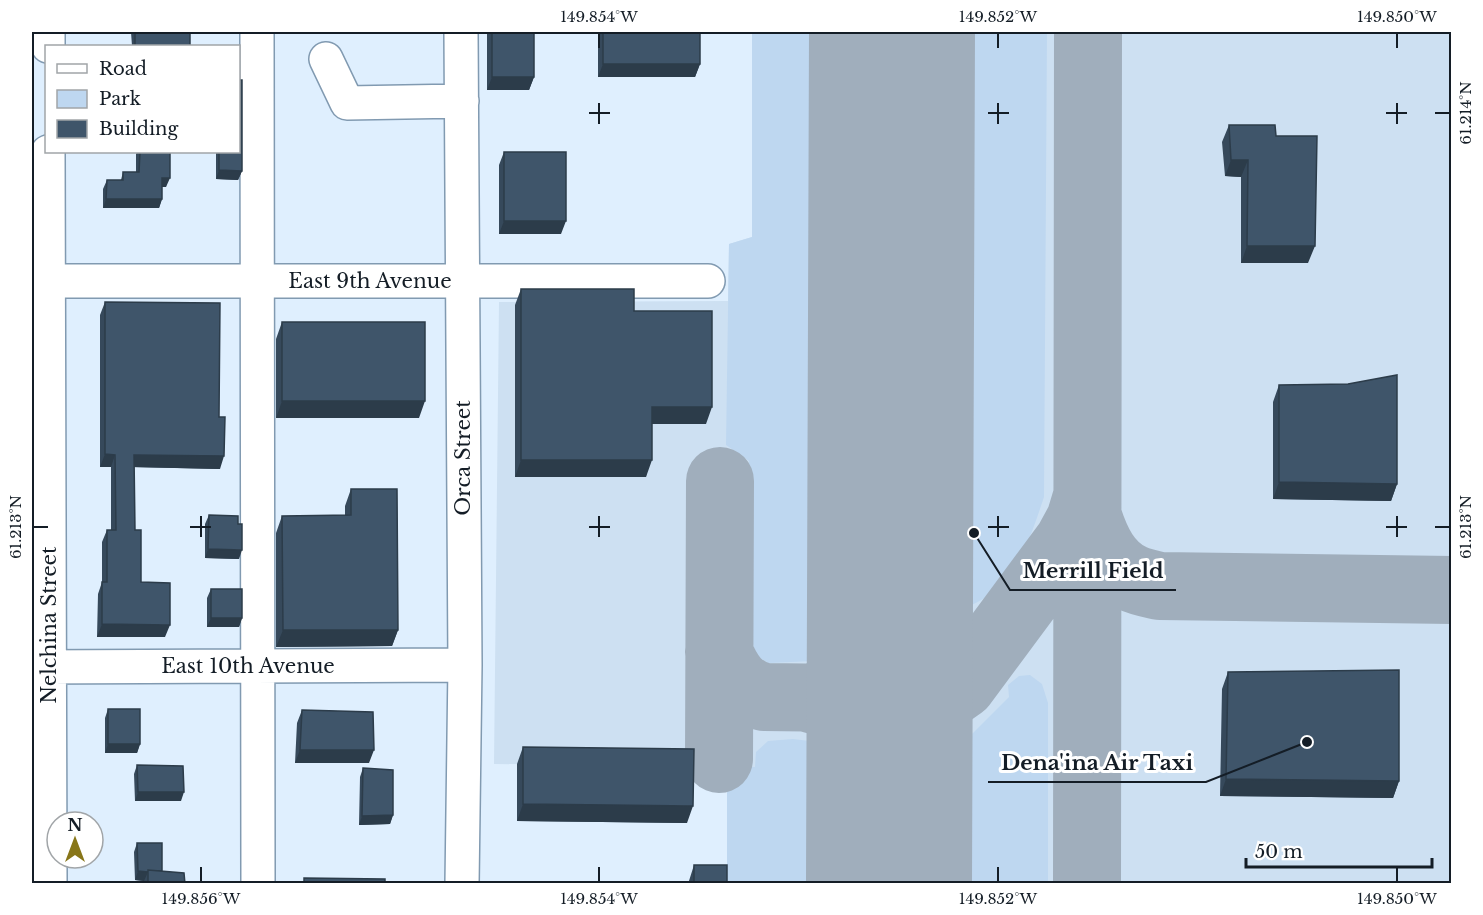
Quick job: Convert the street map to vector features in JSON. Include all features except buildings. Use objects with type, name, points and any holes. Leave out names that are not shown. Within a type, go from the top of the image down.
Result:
[{"type":"street","points":[[257,32],[258,884]]},
{"type":"street","name":"Orca Street","points":[[461,32],[465,666],[462,884]]},
{"type":"street","points":[[326,59],[347,103],[462,101]]},
{"type":"street","name":"Nelchina Street","points":[[48,153],[40,281],[40,667],[50,884]]},
{"type":"street","name":"East 9th Avenue","points":[[40,281],[708,281]]},
{"type":"street","name":"East 10th Avenue","points":[[40,667],[465,666]]},
{"type":"shaded area","points":[[752,32],[1451,32],[1451,883],[727,883],[727,766],[494,764],[499,302],[728,301],[729,244],[752,237]]},
{"type":"green space","points":[[752,32],[833,32],[833,632],[830,646],[814,661],[768,663],[757,656],[752,642],[749,461],[726,445],[729,244],[752,237]]},
{"type":"green space","points":[[947,32],[1047,32],[1044,497],[1023,552],[1003,583],[989,595],[973,604],[953,611],[946,596],[941,574]]},
{"type":"green space","points":[[1030,675],[1042,684],[1048,703],[1048,883],[943,883],[946,792],[953,770],[972,734],[1009,697],[1008,685],[1019,676]]},
{"type":"green space","points":[[793,739],[818,742],[827,752],[826,776],[831,790],[831,883],[727,883],[727,766],[755,767],[756,752],[768,741]]},
{"type":"taxiway","points":[[1087,884],[1088,32]]},
{"type":"taxiway","points":[[719,759],[720,481]]},
{"type":"taxiway","points":[[719,652],[726,668],[736,681],[748,691],[764,697],[930,699],[952,692],[962,685],[1068,542],[1080,520],[1086,500]]},
{"type":"taxiway","points":[[1088,517],[1099,544],[1116,567],[1135,579],[1160,586],[1452,590]]},
{"type":"taxiway","points":[[807,698],[830,692],[848,683],[862,672],[872,659],[884,626],[891,585]]},
{"type":"taxiway","points":[[807,698],[849,715],[863,728],[873,742],[880,758],[884,777],[889,821]]},
{"type":"runway","points":[[889,884],[892,32]]},
{"type":"place","name":"Merrill Field","points":[[974,533]]},
{"type":"place","name":"Dena'ina Air Taxi","points":[[1307,742]]}]
